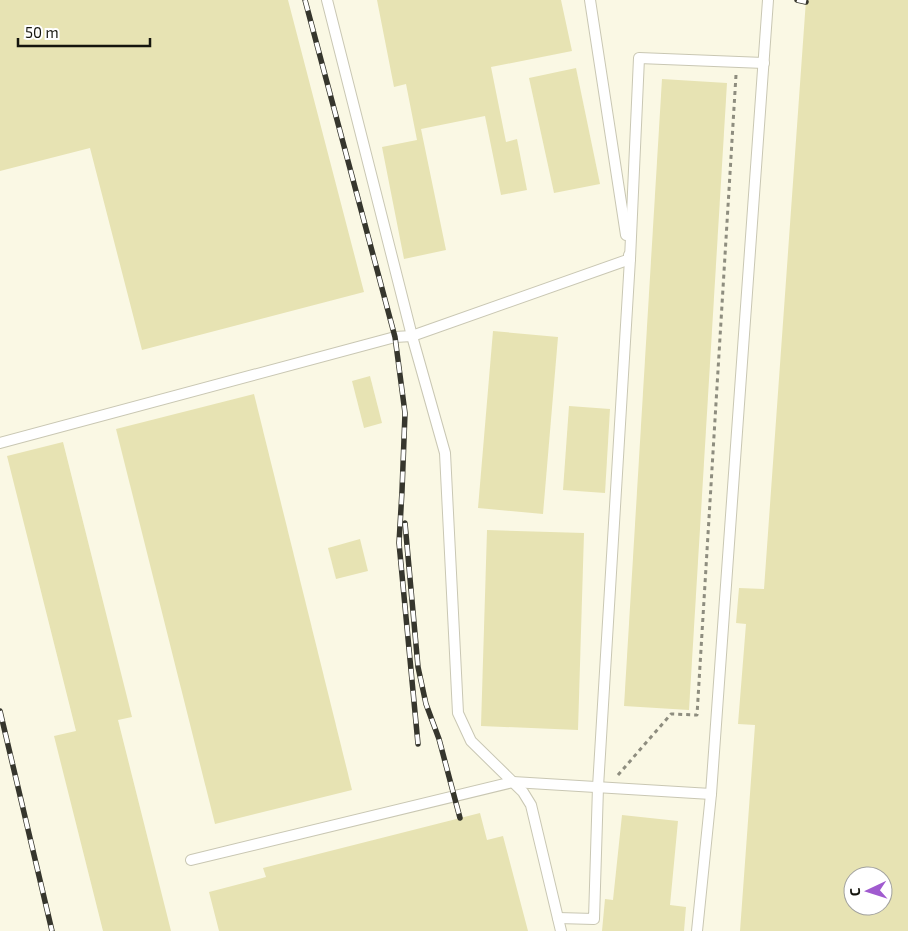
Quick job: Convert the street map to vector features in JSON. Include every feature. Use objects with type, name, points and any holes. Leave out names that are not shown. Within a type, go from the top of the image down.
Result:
[{"type":"lane","points":[[327,0],[412,336],[445,453],[458,713],[470,741],[523,792],[531,805],[561,931]]},
{"type":"lane","points":[[590,0],[630,259]]},
{"type":"lane","points":[[697,931],[711,794],[768,0]]},
{"type":"lane","points":[[558,918],[594,919],[630,259],[638,58],[764,63]]},
{"type":"lane","points":[[0,443],[394,337],[412,336],[630,259]]},
{"type":"lane","points":[[191,860],[513,782],[711,794]]},
{"type":"path","points":[[602,788],[671,714],[697,715],[737,62]]},
{"type":"building","points":[[0,0],[288,0],[364,292],[142,350],[90,148],[0,171]]},
{"type":"building","points":[[377,0],[561,0],[572,51],[491,67],[506,142],[517,139],[527,190],[501,195],[485,116],[421,129],[446,250],[404,259],[382,147],[417,140],[406,84],[394,87]]},
{"type":"building","points":[[806,0],[908,0],[908,931],[740,931],[755,725],[738,724],[746,624],[736,623],[739,588],[764,589]]},
{"type":"building","points":[[576,68],[600,184],[554,193],[529,78]]},
{"type":"building","points":[[662,79],[727,83],[689,710],[624,706]]},
{"type":"building","points":[[493,331],[558,337],[543,514],[478,508]]},
{"type":"building","points":[[370,376],[382,423],[364,428],[352,381]]},
{"type":"building","points":[[254,394],[352,790],[215,824],[116,429]]},
{"type":"building","points":[[569,406],[610,409],[605,493],[563,490]]},
{"type":"building","points":[[63,442],[132,717],[118,720],[171,931],[103,931],[54,736],[76,731],[7,456]]},
{"type":"building","points":[[487,530],[584,533],[578,730],[481,726]]},
{"type":"building","points":[[360,539],[368,571],[336,579],[328,548]]},
{"type":"building","points":[[480,813],[487,840],[503,836],[528,931],[219,931],[209,892],[266,877],[263,868]]},
{"type":"building","points":[[622,815],[678,821],[670,905],[686,907],[684,931],[602,931],[605,899],[613,900]]},
{"type":"railway","points":[[305,0],[395,337],[405,413],[399,543],[418,744]]},
{"type":"railway","points":[[797,0],[806,2]]},
{"type":"railway","points":[[405,523],[418,667],[426,704],[439,739],[460,818]]},
{"type":"railway","points":[[0,711],[52,931]]}]
